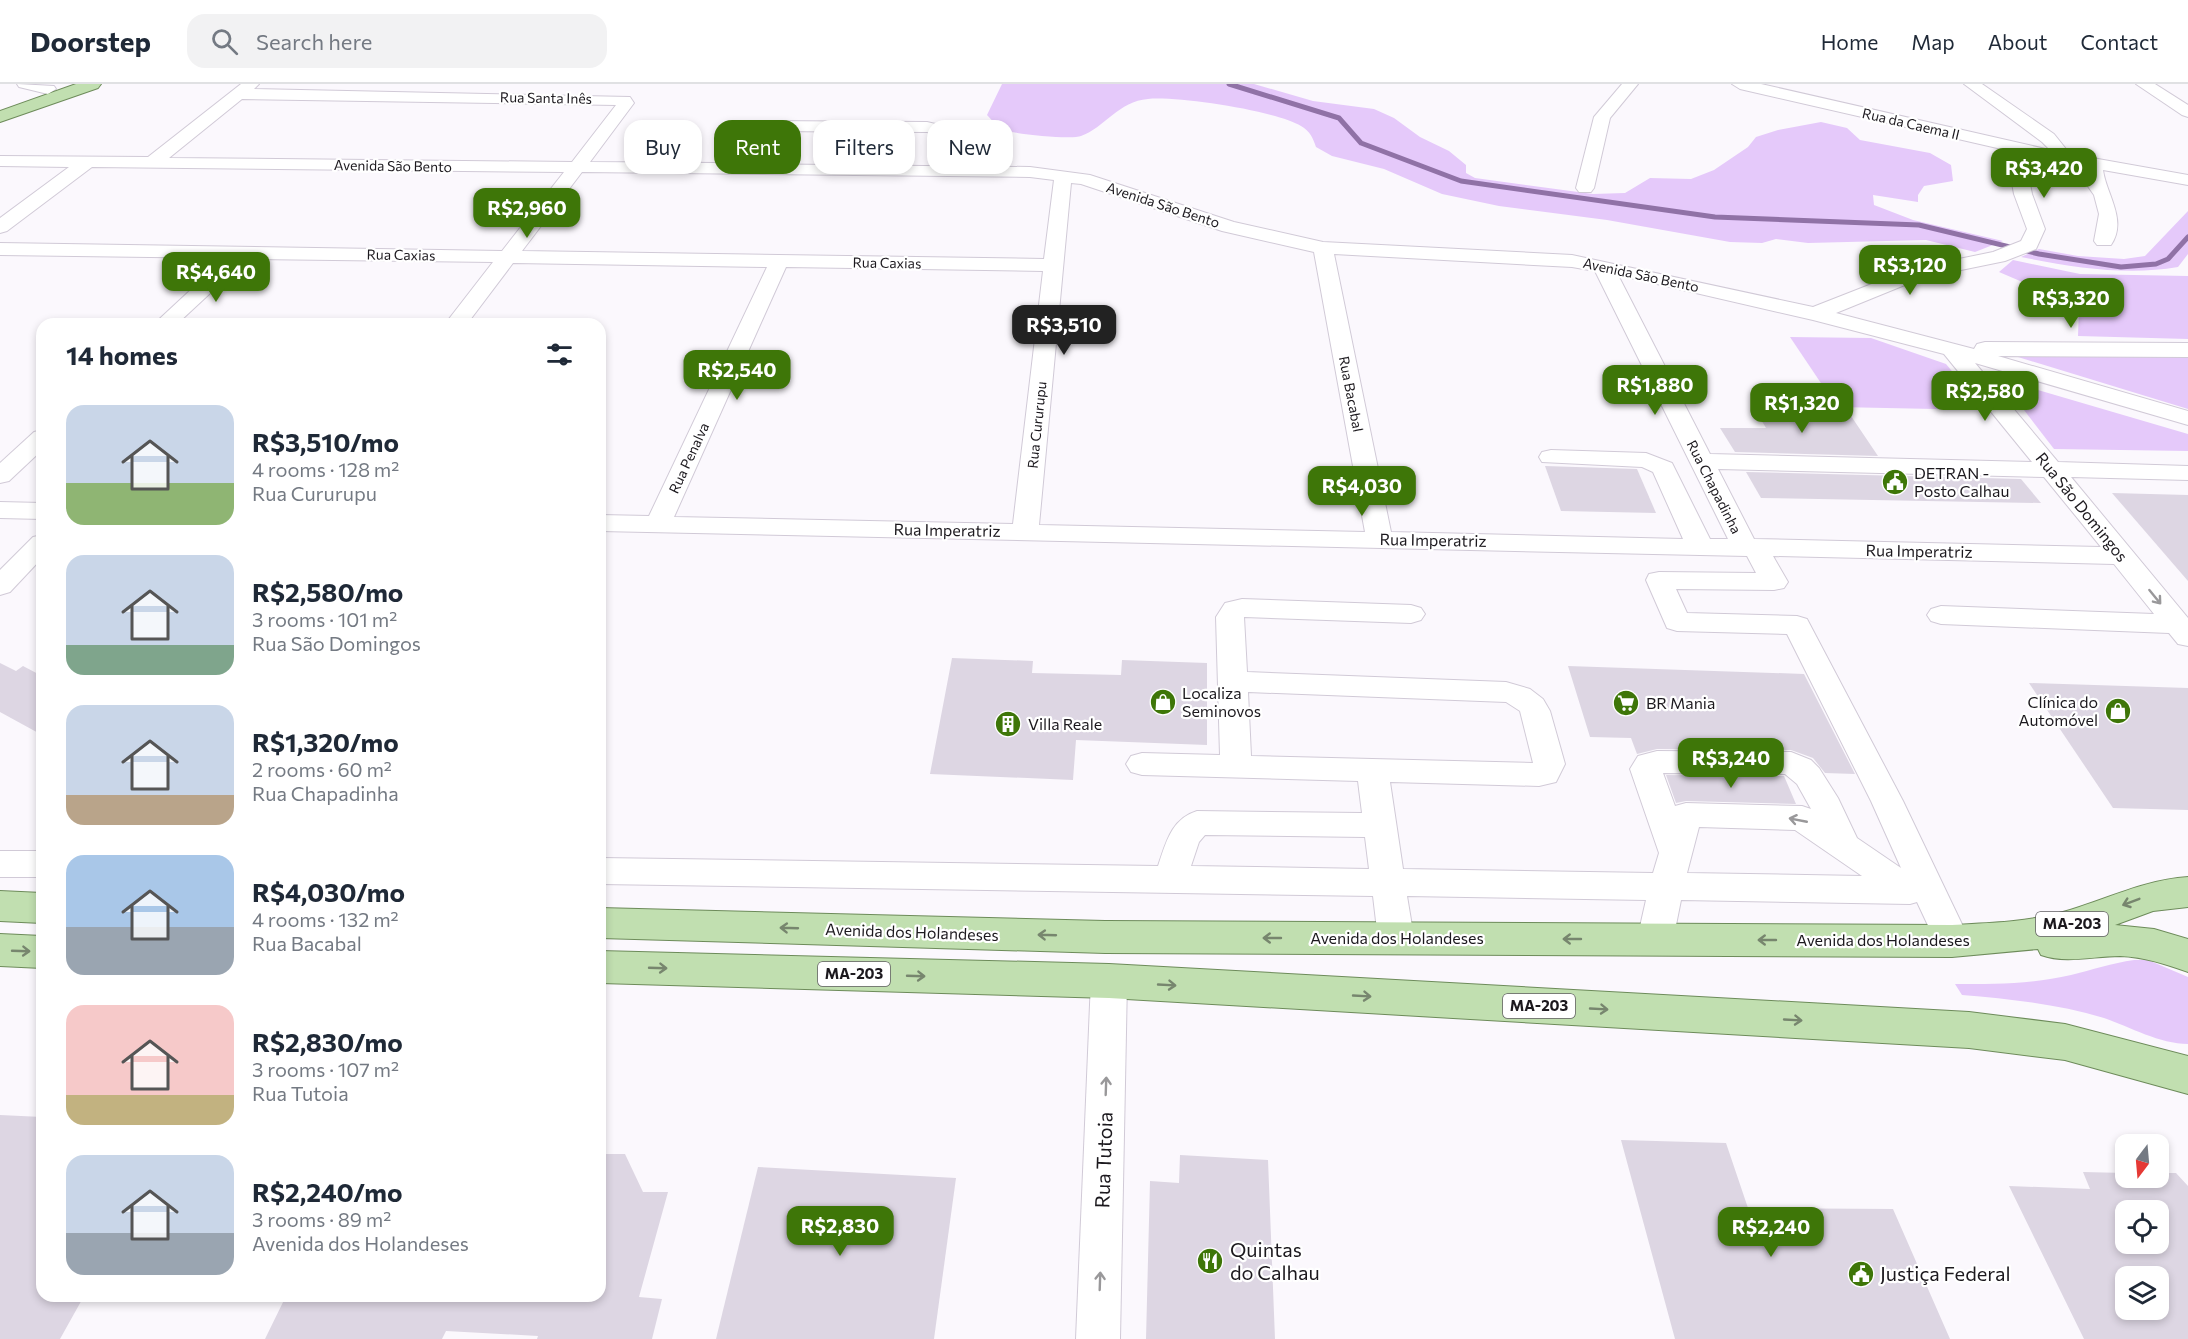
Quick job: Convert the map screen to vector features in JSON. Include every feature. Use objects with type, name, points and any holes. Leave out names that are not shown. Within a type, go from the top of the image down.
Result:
[{"type":"main road","points":[[0,117],[92,84]]},
{"type":"main road","points":[[0,106],[56,87]]},
{"type":"main road","name":"Avenida dos Holandeses","points":[[606,923],[1106,937],[1952,941],[2022,936],[2085,920],[2149,895],[2188,891]]},
{"type":"main road","points":[[0,906],[36,908]]},
{"type":"main road","points":[[1952,941],[2036,944],[2117,939],[2156,944],[2188,956]]},
{"type":"main road","points":[[0,950],[36,951]]},
{"type":"main road","name":"MA-203","points":[[606,967],[1109,981],[1969,1030],[2065,1042],[2183,1072]]},
{"type":"street","points":[[25,84],[56,87]]},
{"type":"street","points":[[406,96],[419,84]]},
{"type":"street","points":[[579,98],[591,84]]},
{"type":"street","points":[[1585,188],[1602,117],[1630,84]]},
{"type":"street","name":"Rua da Caema II","points":[[1740,84],[2093,165],[2188,180]]},
{"type":"street","points":[[1972,84],[2048,138],[2061,152],[2062,158]]},
{"type":"street","points":[[2144,84],[2188,112]]},
{"type":"street","points":[[152,164],[244,89]]},
{"type":"street","name":"Rua Santa Inês","points":[[244,89],[406,96],[620,99],[626,103],[575,169]]},
{"type":"street","points":[[801,126],[927,127]]},
{"type":"street","points":[[1815,314],[1917,273],[1998,257],[2029,244],[2036,229],[2023,194],[2014,147]]},
{"type":"street","name":"Avenida São Bento","points":[[2,161],[714,170]]},
{"type":"street","points":[[0,227],[86,163]]},
{"type":"street","points":[[2093,165],[2096,185],[2103,195],[2108,214],[2104,241]]},
{"type":"street","points":[[461,318],[575,169]]},
{"type":"street","name":"Avenida São Bento","points":[[801,171],[1030,172],[1063,175],[1084,179],[1229,227],[1323,248],[1572,261],[1603,266],[1815,314],[1952,349],[2188,418]]},
{"type":"street","name":"Rua Cururupu","points":[[1026,532],[1063,175]]},
{"type":"street","points":[[1,206],[22,210]]},
{"type":"street","name":"Rua Bacabal","points":[[1323,248],[1379,539]]},
{"type":"street","name":"Rua Caxias","points":[[0,249],[1054,265]]},
{"type":"street","points":[[172,318],[242,253]]},
{"type":"street","name":"Rua Penalva","points":[[658,524],[779,261]]},
{"type":"street","name":"Rua Chapadinha","points":[[1603,266],[1701,461],[1750,547],[1774,582],[1659,580],[1677,622],[1797,625],[1887,801],[1922,898]]},
{"type":"street","points":[[1952,349],[2188,350]]},
{"type":"street","name":"Rua São Domingos","points":[[1952,349],[2183,631]]},
{"type":"street","points":[[0,476],[36,443]]},
{"type":"street","points":[[1551,457],[1646,460],[1660,465],[1700,546]]},
{"type":"street","points":[[1701,461],[2188,473]]},
{"type":"street","points":[[0,510],[36,511]]},
{"type":"street","name":"Rua Imperatriz","points":[[606,523],[2122,556]]},
{"type":"street","points":[[0,586],[36,549]]},
{"type":"street","points":[[1236,766],[1230,617],[1235,609],[1412,614]]},
{"type":"street","points":[[1941,615],[2183,631]]},
{"type":"street","points":[[1142,764],[1539,776],[1545,774],[1549,764],[1531,703],[1506,692],[1232,681]]},
{"type":"street","points":[[1676,852],[1646,769],[1649,764],[1657,762],[1791,763],[1801,767],[1810,779],[1845,847]]},
{"type":"street","points":[[1372,770],[1396,938]]},
{"type":"street","points":[[1655,940],[1665,888],[1686,815],[1802,818],[1922,898],[1952,941]]},
{"type":"street","points":[[1170,880],[1184,837],[1197,823],[1379,825]]},
{"type":"street","points":[[0,864],[36,864]]},
{"type":"street","points":[[606,871],[1665,888],[1922,898]]},
{"type":"street","name":"Rua Tutoia","points":[[1098,1339],[1109,981]]},
{"type":"shaded area","points":[[1002,84],[1254,84],[1313,101],[1374,109],[1394,118],[1420,137],[1449,151],[1466,165],[1466,173],[1475,178],[1593,194],[1625,193],[1650,178],[1691,179],[1714,170],[1748,147],[1756,137],[1778,130],[1821,122],[1847,128],[1860,140],[1930,153],[1951,165],[1953,181],[1924,186],[1918,195],[1918,202],[1873,195],[1874,205],[1913,220],[2003,241],[1975,252],[1926,240],[1808,243],[1776,239],[1762,243],[1730,242],[1607,220],[1499,206],[1442,194],[1384,169],[1332,156],[1316,147],[1311,135],[1304,128],[1289,120],[1250,110],[1181,100],[1148,99],[1129,104],[1089,132],[1076,137],[1013,132],[1013,120],[992,120],[987,115]]},
{"type":"shaded area","points":[[2188,211],[2188,254],[2178,267],[2139,271],[2119,270],[2079,267],[2021,257],[2039,249],[2078,256],[2124,259],[2145,256]]},
{"type":"shaded area","points":[[2013,260],[2080,274],[2188,276],[2188,339],[2078,336],[2079,306],[1999,272]]},
{"type":"shaded area","points":[[1790,337],[1871,338],[1946,364],[1984,410],[1837,407]]},
{"type":"shaded area","points":[[2188,355],[2188,409],[2018,357]]},
{"type":"shaded area","points":[[2000,379],[2188,434],[2188,451],[2054,449]]},
{"type":"shaded area","points":[[2134,960],[2148,960],[2188,977],[2188,1044],[2156,1038],[2104,1018],[2069,1009],[2016,1000],[1962,995],[1955,984],[2028,982],[2071,975]]},
{"type":"building","points":[[1754,408],[1847,410],[1878,456],[1735,452],[1720,428],[1766,428]]},
{"type":"building","points":[[1545,466],[1637,469],[1656,513],[1561,511]]},
{"type":"building","name":"DETRAN - Posto Calhau","points":[[1746,472],[2021,479],[2041,503],[1761,498]]},
{"type":"building","points":[[2112,493],[2188,495],[2188,581]]},
{"type":"building","name":"Villa Reale","points":[[952,658],[1033,661],[1032,673],[1121,675],[1122,660],[1207,663],[1207,745],[1076,740],[1073,780],[930,774]]},
{"type":"building","points":[[0,663],[16,671],[23,666],[36,673],[36,732],[0,712]]},
{"type":"building","points":[[1568,666],[1804,674],[1855,774],[1825,773],[1813,758],[1791,750],[1657,749],[1637,754],[1631,738],[1590,737]]},
{"type":"building","points":[[2029,683],[2188,688],[2188,810],[2113,808]]},
{"type":"building","points":[[1666,775],[1784,776],[1796,804],[1686,801],[1676,803]]},
{"type":"building","points":[[0,1115],[36,1117],[36,1302],[81,1302],[60,1339],[0,1339]]},
{"type":"building","points":[[1621,1140],[1726,1143],[1748,1208],[1893,1209],[1950,1339],[1675,1339]]},
{"type":"building","points":[[606,1154],[625,1154],[643,1192],[668,1192],[639,1297],[662,1299],[652,1339],[537,1339],[538,1336],[446,1331],[442,1339],[265,1339],[283,1302],[606,1302]]},
{"type":"building","name":"Quintas do Calhau","points":[[1180,1155],[1268,1160],[1275,1339],[1146,1339],[1150,1181],[1179,1183]]},
{"type":"building","points":[[758,1167],[956,1178],[934,1339],[716,1339]]},
{"type":"building","points":[[2083,1172],[2115,1173],[2115,1188],[2169,1188],[2169,1173],[2176,1173],[2188,1186],[2188,1339],[2084,1339],[2009,1186],[2090,1189]]},
{"type":"waterway","points":[[1229,84],[1339,118],[1361,143],[1461,181],[1715,217],[1919,225],[2039,254],[2121,267],[2156,264],[2168,259],[2188,237]]},
{"type":"place","name":"DETRAN - Posto Calhau","points":[[1895,482]]},
{"type":"place","name":"Localiza Seminovos","points":[[1163,702]]},
{"type":"place","name":"BR Mania","points":[[1626,703]]},
{"type":"place","name":"Clínica do Automóvel","points":[[2118,711]]},
{"type":"place","name":"Villa Reale","points":[[1008,724]]},
{"type":"place","name":"Quintas do Calhau","points":[[1210,1261]]},
{"type":"place","name":"Justiça Federal","points":[[1861,1274]]}]
